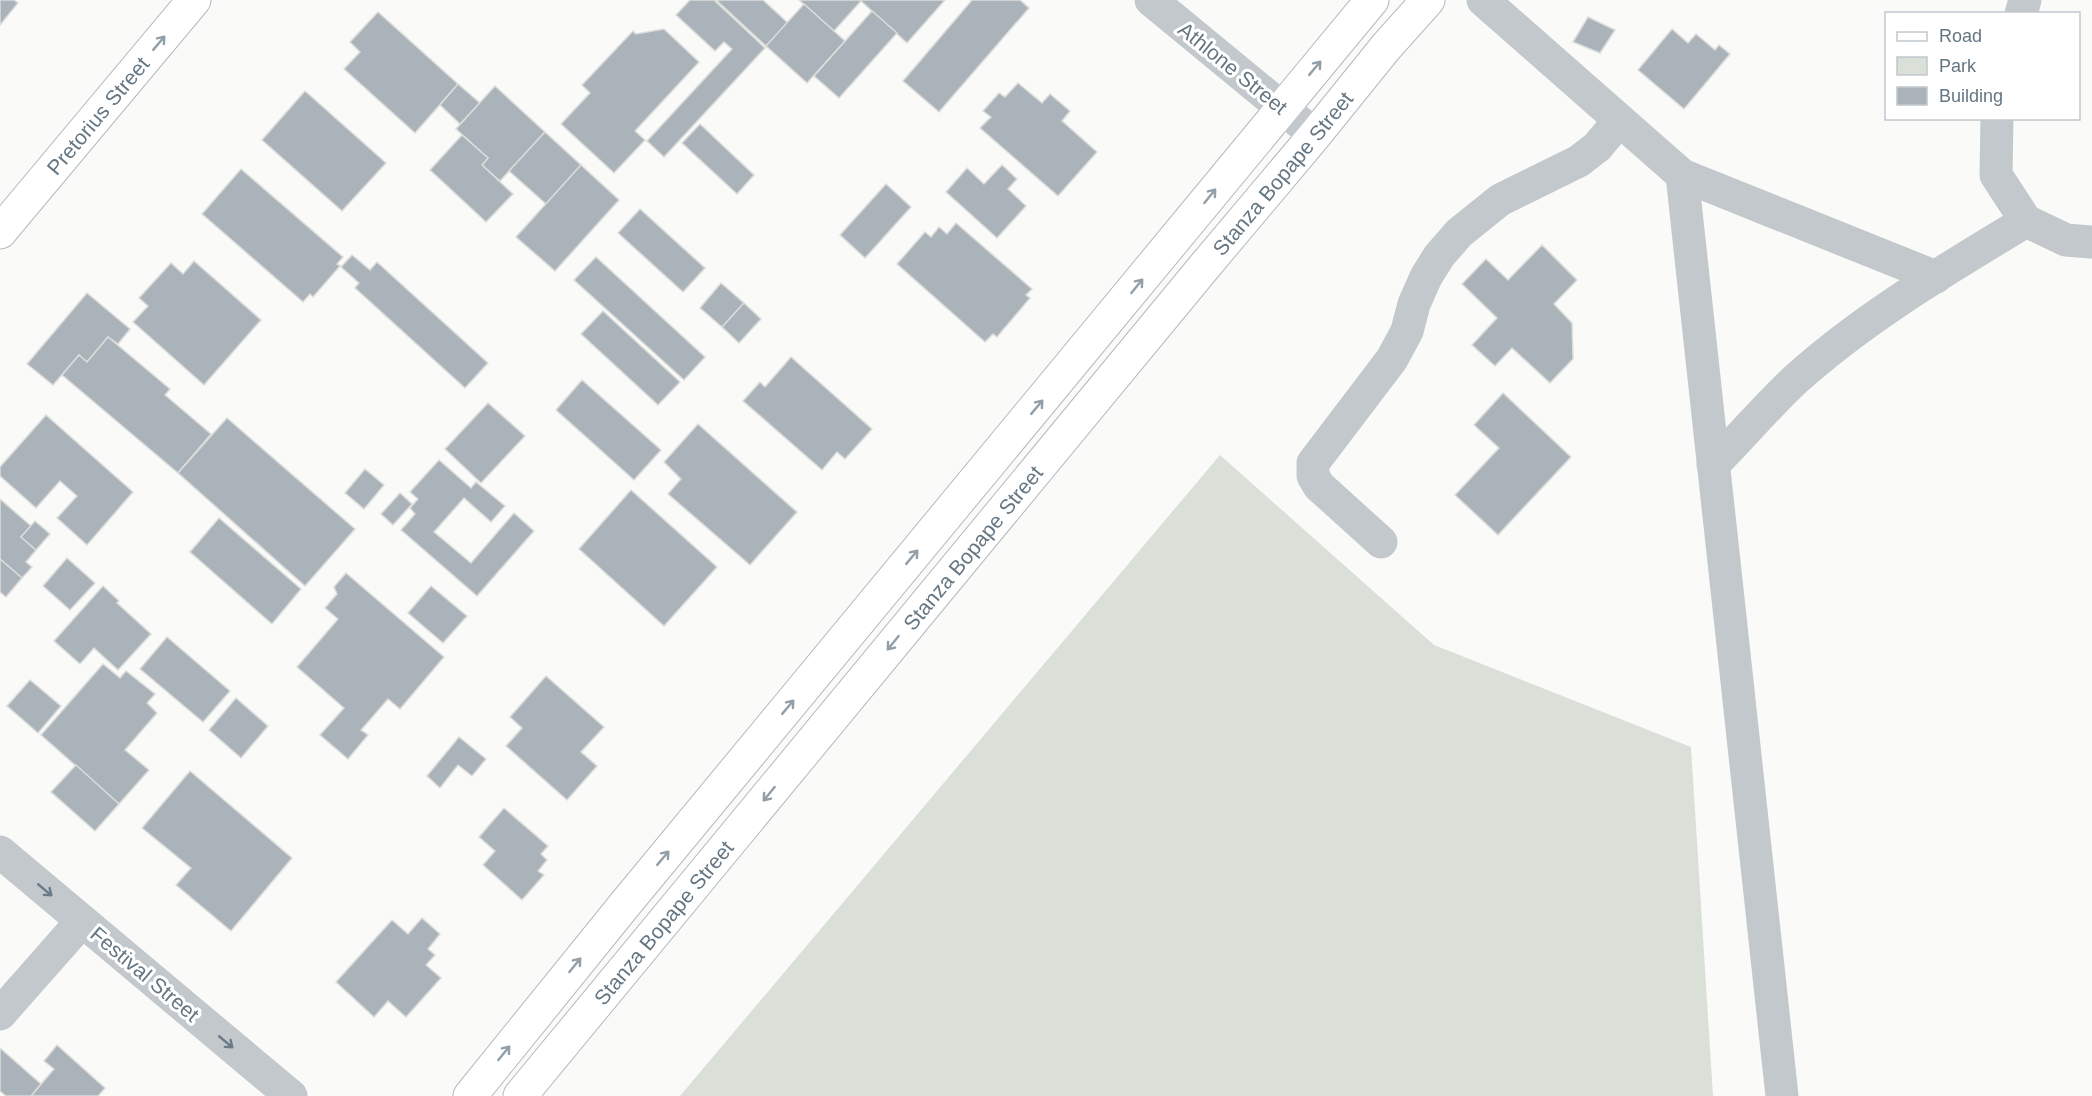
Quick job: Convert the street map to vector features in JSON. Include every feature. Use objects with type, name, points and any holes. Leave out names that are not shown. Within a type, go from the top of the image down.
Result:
[{"type":"main road","name":"Pretorius Street","points":[[0,232],[194,0]]},
{"type":"main road","name":"Stanza Bopape Street","points":[[470,1096],[626,903],[1371,0]]},
{"type":"main road","name":"Stanza Bopape Street","points":[[520,1096],[1189,284],[1386,47],[1428,0]]},
{"type":"street","name":"Athlone Street","points":[[1151,0],[1315,135]]},
{"type":"street","points":[[1483,0],[1682,175],[1936,276]]},
{"type":"street","points":[[1997,120],[1996,175],[2026,221],[2066,240],[2092,242]]},
{"type":"street","points":[[1381,542],[1319,486],[1314,476],[1313,463],[1392,359],[1407,331],[1414,304],[1426,277],[1439,256],[1459,233],[1500,200],[1580,162],[1619,121]]},
{"type":"street","points":[[1682,175],[1782,1096]]},
{"type":"street","points":[[1713,465],[1795,380],[1857,330],[1936,276],[2026,221]]},
{"type":"street","name":"Festival Street","points":[[0,852],[291,1096]]},
{"type":"street","points":[[0,1014],[82,921]]},
{"type":"green space","points":[[1220,455],[1434,645],[1691,747],[1713,1096],[680,1096]]},
{"type":"building","points":[[0,0],[14,0],[18,3],[0,25]]},
{"type":"building","points":[[690,0],[714,0],[765,48],[664,157],[647,141],[732,49],[724,42],[715,51],[676,15]]},
{"type":"building","points":[[716,0],[763,0],[788,23],[766,46]]},
{"type":"building","points":[[799,0],[860,0],[861,1],[834,31]]},
{"type":"building","points":[[860,0],[945,0],[907,43]]},
{"type":"building","points":[[972,0],[1020,0],[1029,8],[939,112],[903,81]]},
{"type":"building","points":[[804,4],[845,41],[807,83],[766,46]]},
{"type":"building","points":[[872,11],[897,33],[839,98],[814,76]]},
{"type":"building","points":[[378,12],[458,84],[415,133],[344,69],[360,52],[350,42]]},
{"type":"building","points":[[1588,17],[1615,30],[1600,53],[1573,42]]},
{"type":"building","points":[[664,29],[699,62],[635,131],[645,140],[614,173],[561,124],[590,93],[582,85],[633,31],[636,34]]},
{"type":"building","points":[[1672,29],[1688,43],[1696,34],[1715,50],[1719,45],[1730,54],[1684,109],[1638,70]]},
{"type":"building","points":[[1018,83],[1042,103],[1050,94],[1070,111],[1062,121],[1097,152],[1058,196],[980,128],[991,117],[983,111],[999,93],[1005,97]]},
{"type":"building","points":[[458,84],[480,103],[460,124],[440,105]]},
{"type":"building","points":[[495,86],[545,132],[500,181],[482,165],[488,158],[456,129]]},
{"type":"building","points":[[305,91],[386,163],[342,211],[262,140]]},
{"type":"building","points":[[700,124],[754,175],[737,194],[682,143]]},
{"type":"building","points":[[545,132],[581,165],[546,204],[509,171]]},
{"type":"building","points":[[462,135],[488,158],[482,165],[513,194],[486,222],[430,170]]},
{"type":"building","points":[[581,165],[619,200],[555,271],[516,237]]},
{"type":"building","points":[[1002,165],[1017,179],[1008,189],[1026,206],[997,238],[946,192],[967,168],[984,184]]},
{"type":"building","points":[[241,169],[343,257],[337,264],[340,266],[313,297],[310,294],[303,302],[202,214]]},
{"type":"building","points":[[886,184],[911,207],[865,258],[840,235]]},
{"type":"building","points":[[640,209],[705,268],[683,292],[618,233]]},
{"type":"building","points":[[956,223],[1032,289],[1026,295],[1030,298],[997,337],[993,334],[985,342],[897,264],[925,232],[931,237],[939,227],[947,234]]},
{"type":"building","points":[[1542,245],[1577,280],[1554,304],[1572,323],[1573,359],[1550,383],[1512,348],[1495,366],[1472,345],[1497,318],[1462,284],[1486,259],[1508,280]]},
{"type":"building","points":[[352,255],[370,270],[377,262],[488,363],[465,388],[355,288],[359,283],[341,267]]},
{"type":"building","points":[[596,257],[705,357],[684,380],[574,280]]},
{"type":"building","points":[[194,261],[261,320],[204,385],[133,322],[148,306],[139,298],[171,263],[183,274]]},
{"type":"building","points":[[721,283],[744,303],[722,327],[700,308]]},
{"type":"building","points":[[87,293],[130,329],[118,344],[108,337],[87,362],[79,355],[53,385],[27,364]]},
{"type":"building","points":[[744,303],[761,319],[739,343],[722,327]]},
{"type":"building","points":[[603,311],[680,382],[658,405],[581,334]]},
{"type":"building","points":[[108,337],[170,389],[165,395],[211,434],[178,473],[62,375],[79,355],[87,362]]},
{"type":"building","points":[[791,357],[872,429],[845,459],[837,452],[822,470],[743,401],[760,382],[765,387]]},
{"type":"building","points":[[582,380],[661,450],[634,480],[556,410]]},
{"type":"building","points":[[1503,393],[1571,457],[1498,535],[1455,495],[1499,448],[1474,425]]},
{"type":"building","points":[[488,403],[525,436],[481,483],[445,449]]},
{"type":"building","points":[[46,415],[133,492],[87,545],[57,518],[77,496],[60,481],[36,508],[0,476],[0,467]]},
{"type":"building","points":[[227,418],[355,529],[305,586],[178,473]]},
{"type":"building","points":[[698,424],[797,512],[750,565],[668,494],[681,479],[664,462]]},
{"type":"building","points":[[439,460],[471,488],[476,482],[505,506],[491,522],[464,498],[434,532],[471,563],[514,513],[534,531],[477,596],[401,530],[415,514],[410,508],[418,499],[410,492]]},
{"type":"building","points":[[365,469],[384,485],[364,509],[345,493]]},
{"type":"building","points":[[631,490],[717,567],[664,626],[579,549]]},
{"type":"building","points":[[400,493],[412,504],[393,525],[381,514]]},
{"type":"building","points":[[0,499],[31,526],[21,537],[36,550],[26,562],[32,567],[22,578],[0,559]]},
{"type":"building","points":[[219,518],[301,589],[272,624],[190,552]]},
{"type":"building","points":[[35,521],[50,534],[36,550],[21,537]]},
{"type":"building","points":[[67,558],[95,583],[70,610],[43,586]]},
{"type":"building","points":[[0,559],[22,578],[6,597],[0,592]]},
{"type":"building","points":[[346,573],[444,657],[400,709],[388,699],[361,730],[368,735],[348,759],[320,735],[344,708],[297,667],[338,619],[325,608],[337,594],[334,587]]},
{"type":"building","points":[[103,586],[119,601],[117,603],[151,634],[118,670],[94,648],[80,664],[54,641]]},
{"type":"building","points":[[431,586],[467,616],[443,643],[408,613]]},
{"type":"building","points":[[167,637],[230,691],[203,722],[140,669]]},
{"type":"building","points":[[103,664],[120,678],[126,671],[155,694],[147,703],[157,713],[125,750],[149,770],[119,804],[41,735]]},
{"type":"building","points":[[546,676],[604,727],[581,752],[597,766],[567,800],[506,746],[522,728],[510,717]]},
{"type":"building","points":[[30,680],[61,706],[38,733],[7,706]]},
{"type":"building","points":[[236,698],[268,726],[241,758],[209,730]]},
{"type":"building","points":[[459,737],[486,759],[472,776],[458,765],[440,788],[427,776]]},
{"type":"building","points":[[76,765],[119,804],[95,831],[51,792]]},
{"type":"building","points":[[190,771],[292,858],[231,931],[176,885],[191,868],[142,828]]},
{"type":"building","points":[[504,808],[548,846],[541,854],[547,860],[538,871],[544,875],[522,900],[483,865],[495,851],[479,837]]},
{"type":"building","points":[[422,918],[440,934],[428,949],[435,955],[426,965],[441,978],[406,1017],[388,1001],[374,1017],[336,982],[392,920],[408,934]]},
{"type":"building","points":[[57,1045],[105,1088],[98,1096],[31,1096],[54,1069],[44,1061]]},
{"type":"building","points":[[0,1048],[41,1084],[31,1096],[6,1096],[0,1091]]}]
